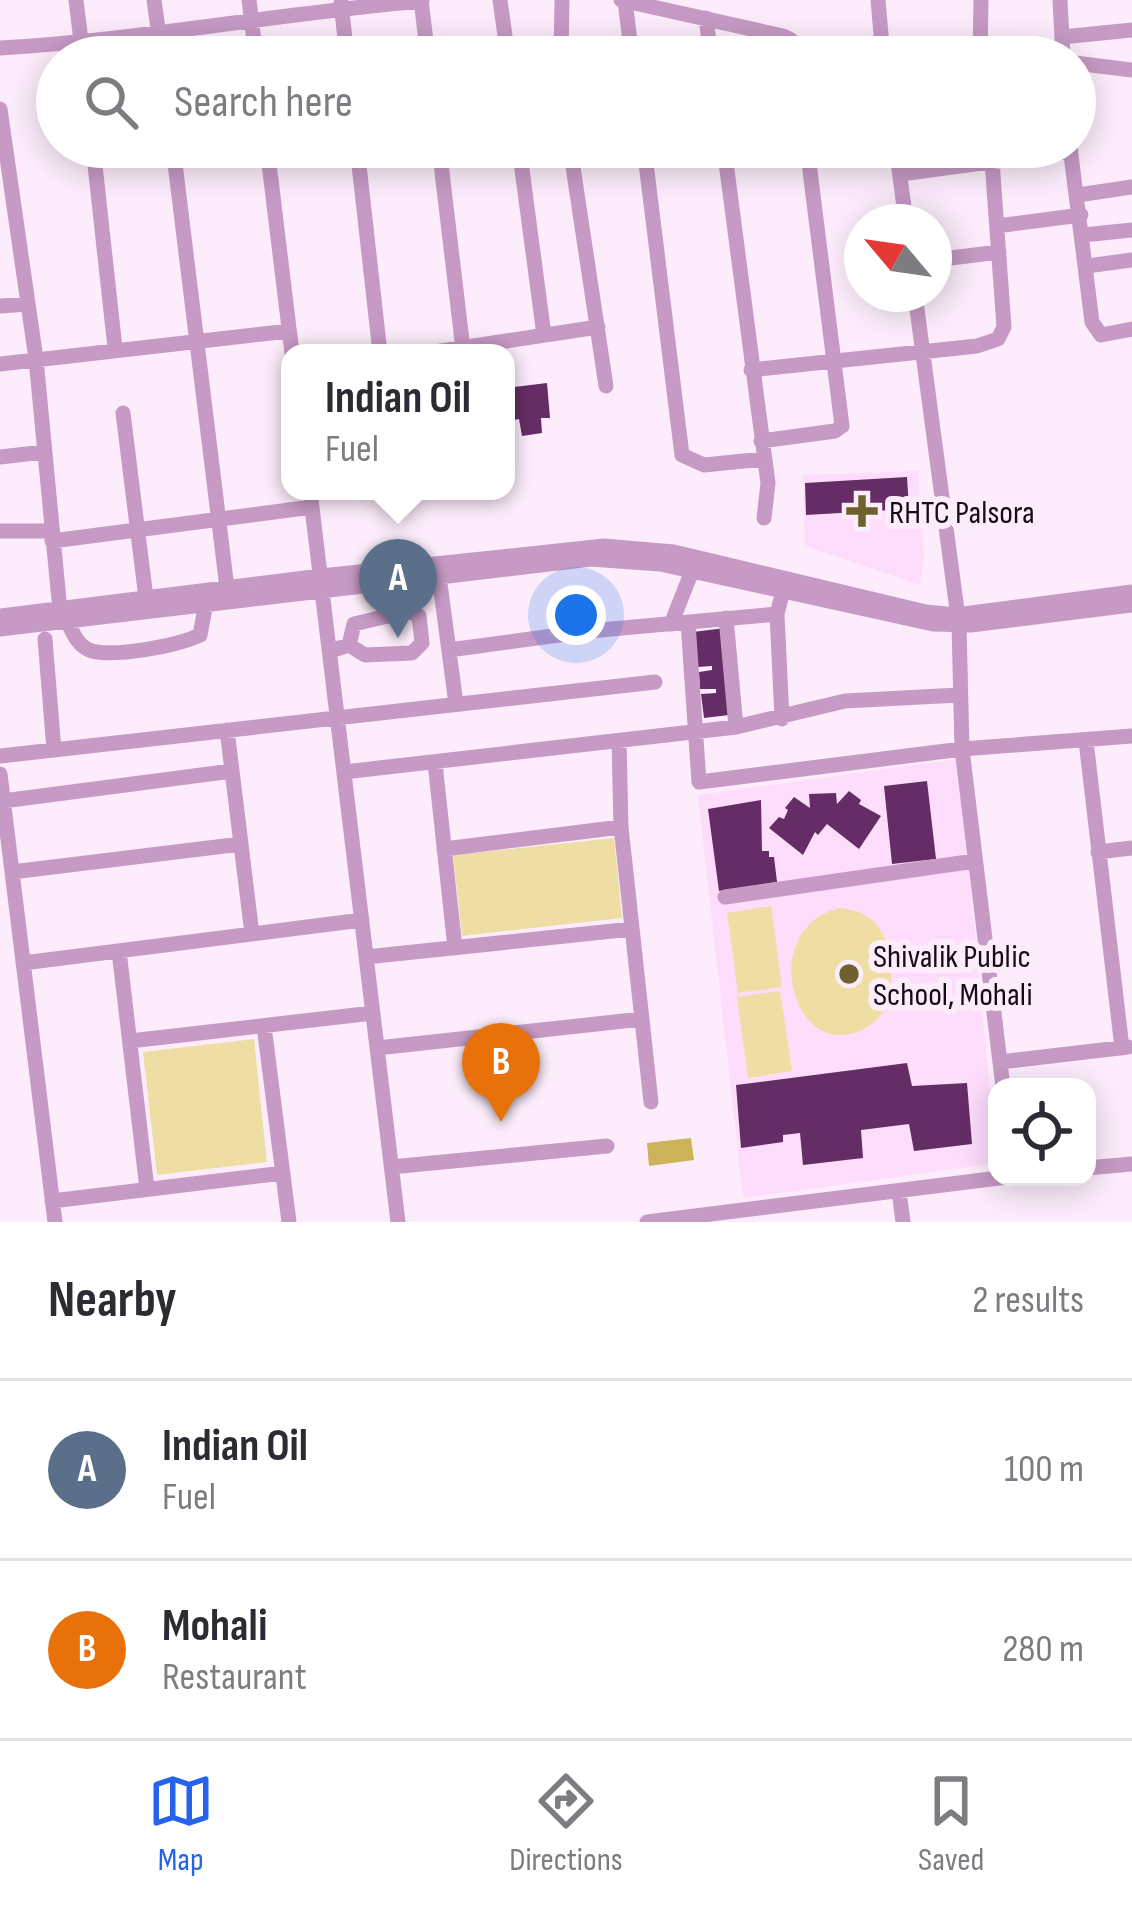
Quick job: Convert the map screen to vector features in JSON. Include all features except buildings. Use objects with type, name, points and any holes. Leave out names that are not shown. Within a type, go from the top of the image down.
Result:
[{"type":"street","points":[[76,0],[80,36]]},
{"type":"street","points":[[154,0],[158,36]]},
{"type":"street","points":[[249,0],[254,36]]},
{"type":"street","points":[[500,0],[505,36]]},
{"type":"street","points":[[562,0],[562,36]]},
{"type":"street","points":[[629,36],[623,0],[783,36]]},
{"type":"street","points":[[878,0],[882,36]]},
{"type":"street","points":[[980,36],[981,0]]},
{"type":"street","points":[[1060,0],[1063,36]]},
{"type":"street","points":[[145,36],[342,4],[422,1],[426,36]]},
{"type":"street","points":[[342,4],[345,36]]},
{"type":"street","points":[[706,18],[709,36]]},
{"type":"street","points":[[1080,36],[1132,30]]},
{"type":"street","points":[[0,48],[36,49]]},
{"type":"street","points":[[1096,66],[1132,70]]},
{"type":"street","points":[[0,109],[36,359],[59,600]]},
{"type":"street","points":[[95,168],[115,348]]},
{"type":"street","points":[[176,168],[227,588]]},
{"type":"street","points":[[270,168],[291,344]]},
{"type":"street","points":[[359,168],[379,344]]},
{"type":"street","points":[[441,168],[462,344]]},
{"type":"street","points":[[523,168],[544,335]]},
{"type":"street","points":[[573,168],[606,386]]},
{"type":"street","points":[[647,168],[682,455],[704,465],[764,459]]},
{"type":"street","points":[[727,168],[768,483],[764,518]]},
{"type":"street","points":[[760,441],[839,430],[842,421],[810,168]]},
{"type":"street","points":[[900,168],[904,204]]},
{"type":"street","points":[[901,174],[927,168]]},
{"type":"street","points":[[751,370],[988,344],[1001,336],[993,168]]},
{"type":"street","points":[[1074,168],[1095,331],[1101,335],[1132,329]]},
{"type":"street","points":[[1078,195],[1132,187]]},
{"type":"street","points":[[997,226],[1081,215]]},
{"type":"street","points":[[1084,236],[1132,230]]},
{"type":"street","points":[[952,258],[999,252]]},
{"type":"street","points":[[1087,266],[1132,260]]},
{"type":"street","points":[[0,307],[28,304]]},
{"type":"street","points":[[917,312],[957,620],[962,749],[1002,1078]]},
{"type":"street","points":[[492,344],[598,327]]},
{"type":"street","points":[[0,364],[289,331]]},
{"type":"street","points":[[123,413],[146,598]]},
{"type":"street","points":[[0,457],[44,452]]},
{"type":"street","points":[[0,531],[51,536],[138,529],[219,519],[306,500]]},
{"type":"street","points":[[311,500],[398,1222]]},
{"type":"street","points":[[0,629],[604,546],[674,552],[785,584]]},
{"type":"street","points":[[0,616],[227,588],[412,579],[591,559],[635,560],[785,584],[957,620],[1132,605]]},
{"type":"street","points":[[692,571],[680,623],[697,731],[699,782],[962,749],[1132,736]]},
{"type":"street","points":[[439,575],[456,704]]},
{"type":"street","points":[[409,611],[412,579]]},
{"type":"street","points":[[782,719],[777,614],[785,584]]},
{"type":"street","points":[[957,620],[1132,592]]},
{"type":"street","points":[[67,621],[79,644],[94,652],[166,647],[200,635],[206,603]]},
{"type":"street","points":[[409,611],[419,616],[422,643],[412,653],[365,656],[349,645],[354,624],[409,611]]},
{"type":"street","points":[[449,650],[777,614]]},
{"type":"street","points":[[726,618],[736,727]]},
{"type":"street","points":[[46,639],[54,750]]},
{"type":"street","points":[[330,651],[349,645]]},
{"type":"street","points":[[0,756],[655,682]]},
{"type":"street","points":[[344,772],[736,727],[845,701],[959,695]]},
{"type":"street","points":[[227,730],[252,934]]},
{"type":"street","points":[[620,741],[622,827],[651,1102]]},
{"type":"street","points":[[1000,1062],[1127,1047],[1086,741]]},
{"type":"street","points":[[434,763],[455,948]]},
{"type":"street","points":[[3,801],[232,771]]},
{"type":"street","points":[[0,774],[55,1222]]},
{"type":"street","points":[[444,849],[622,827]]},
{"type":"street","points":[[12,872],[241,844]]},
{"type":"street","points":[[1098,853],[1132,848]]},
{"type":"street","points":[[725,897],[975,860]]},
{"type":"street","points":[[23,963],[362,920]]},
{"type":"street","points":[[366,957],[632,928]]},
{"type":"street","points":[[119,951],[147,1189]]},
{"type":"street","points":[[130,1041],[373,1013]]},
{"type":"street","points":[[377,1048],[642,1019]]},
{"type":"street","points":[[264,1026],[289,1222]]},
{"type":"street","points":[[391,1167],[607,1146]]},
{"type":"street","points":[[1096,1167],[1132,1163]]},
{"type":"street","points":[[52,1201],[283,1173]]},
{"type":"street","points":[[647,1222],[773,1214],[988,1179]]},
{"type":"street","points":[[899,1191],[903,1222]]},
{"type":"shaded area","name":"RHTC Palsora","points":[[918,471],[924,557],[920,585],[805,546],[803,475]]},
{"type":"shaded area","name":"Shivalik Public School, Mohali","points":[[958,759],[989,1078],[988,1164],[743,1198],[698,795]]},
{"type":"shaded area","points":[[614,838],[622,918],[462,936],[453,855]]},
{"type":"shaded area","points":[[771,906],[782,987],[738,993],[727,913]]},
{"type":"shaded area","points":[[841,908],[865,915],[880,929],[888,948],[891,990],[873,1023],[836,1035],[811,1023],[802,1011],[792,963],[795,948],[812,922]]},
{"type":"shaded area","points":[[780,991],[792,1071],[748,1078],[737,997]]},
{"type":"shaded area","points":[[254,1039],[267,1162],[157,1175],[143,1052]]},
{"type":"shaded area","points":[[691,1138],[694,1160],[649,1166],[647,1143]]},
{"type":"place","name":"RHTC Palsora","points":[[862,511]]},
{"type":"place","name":"Indian Oil","points":[[398,638]]},
{"type":"place","name":"Shivalik Public School, Mohali","points":[[849,974]]},
{"type":"place","name":"Mohali","points":[[501,1122]]}]
